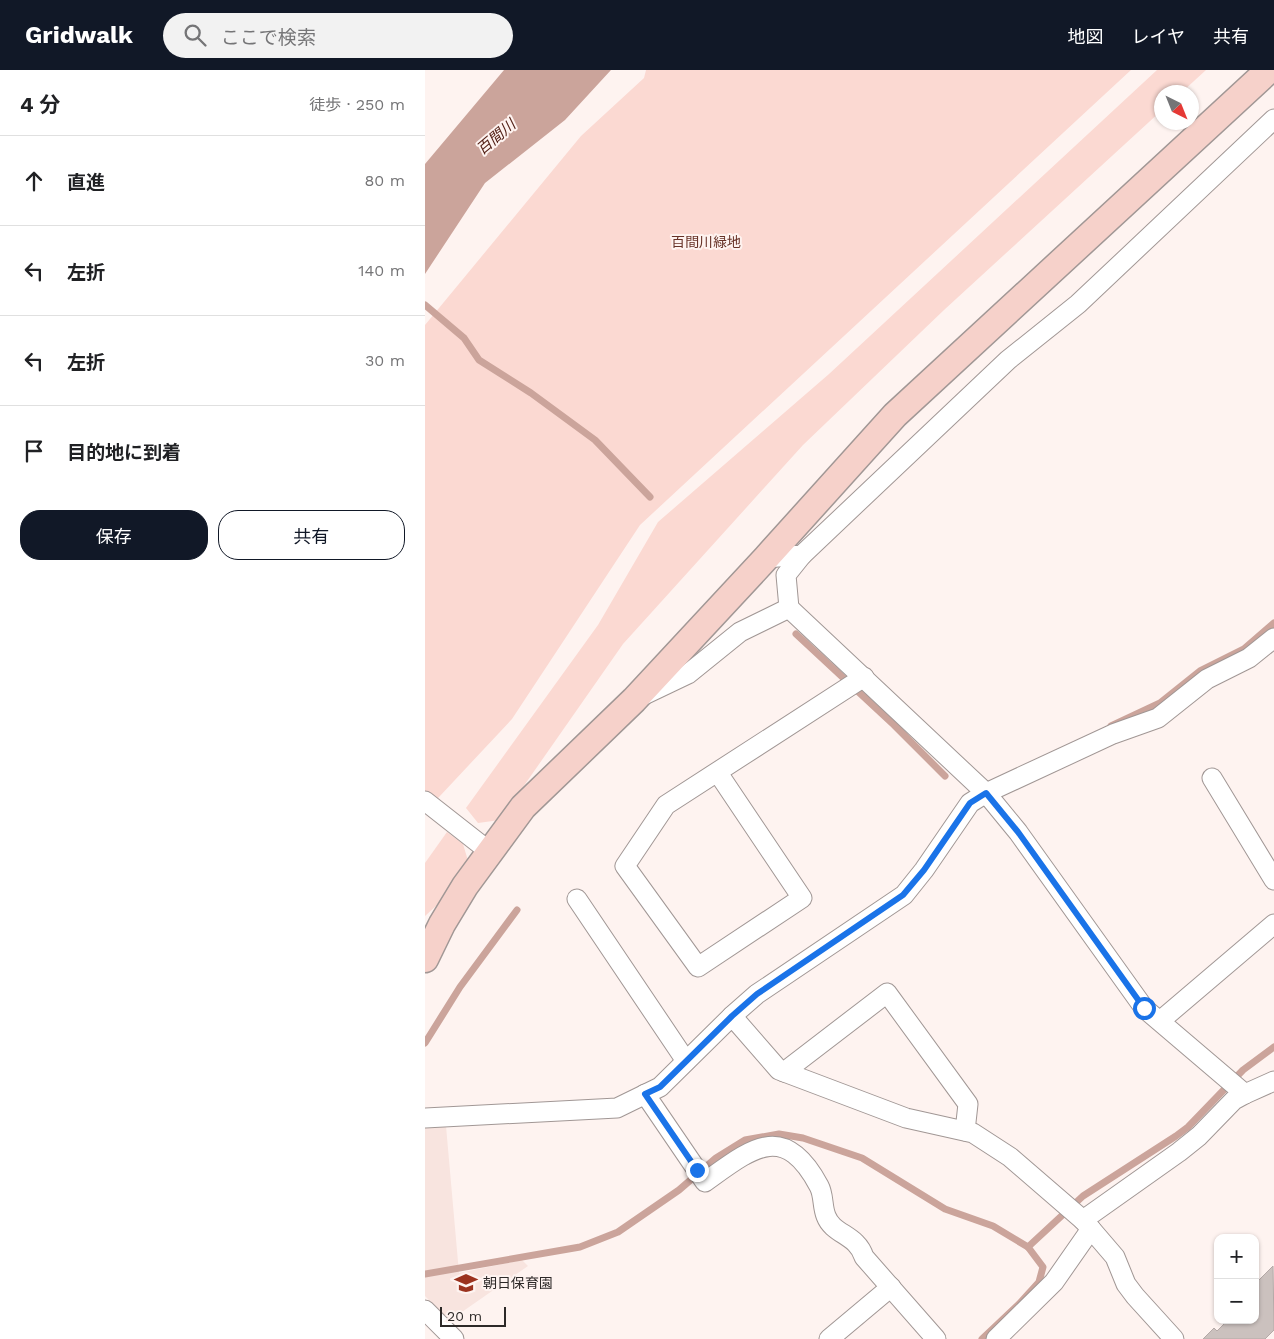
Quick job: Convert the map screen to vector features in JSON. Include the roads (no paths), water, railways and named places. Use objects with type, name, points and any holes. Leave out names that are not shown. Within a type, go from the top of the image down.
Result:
[{"type":"street","points":[[425,959],[442,924],[465,886],[483,847],[634,700],[895,416],[1269,70]]},
{"type":"street","points":[[1274,119],[1078,304],[1007,360],[802,555],[786,575],[789,608],[854,684],[986,793],[1018,832],[1144,1008],[1235,1086],[1274,1081]]},
{"type":"street","points":[[766,558],[802,555]]},
{"type":"street","points":[[634,700],[687,674],[740,632],[789,608]]},
{"type":"street","points":[[425,1118],[617,1108],[660,1087],[757,994],[903,895],[924,870],[970,803],[986,793],[1113,734],[1158,718],[1207,679],[1249,658],[1274,638]]},
{"type":"street","points":[[718,773],[802,898],[698,968],[625,866],[666,805],[854,684]]},
{"type":"street","points":[[1212,778],[1274,880]]},
{"type":"street","points":[[425,801],[483,847]]},
{"type":"street","points":[[577,899],[686,1061]]},
{"type":"street","points":[[1159,1021],[1274,924]]},
{"type":"street","points":[[784,1072],[887,993],[968,1104],[965,1131]]},
{"type":"street","points":[[732,1016],[779,1070],[906,1118],[973,1133],[1010,1157],[1078,1216],[1115,1257],[1126,1284],[1135,1296],[1175,1339]]},
{"type":"street","points":[[996,1339],[1055,1282],[1078,1216],[1179,1152],[1199,1136],[1234,1100],[1235,1086]]},
{"type":"street","points":[[645,1094],[705,1182],[738,1158],[768,1146],[788,1148],[800,1158],[820,1187],[826,1217],[842,1234],[854,1240],[861,1248],[863,1257],[936,1339]]},
{"type":"street","points":[[829,1339],[891,1288]]},
{"type":"street","points":[[427,1316],[454,1339]]},
{"type":"water","name":"百間川","points":[[504,70],[611,70],[565,120],[485,183],[425,274],[425,164]]},
{"type":"waterway","points":[[425,305],[464,338],[479,360],[531,393],[595,440],[650,497]]},
{"type":"waterway","points":[[1111,726],[1160,703],[1200,671],[1244,649],[1274,623]]},
{"type":"waterway","points":[[796,634],[894,725],[945,776]]},
{"type":"waterway","points":[[425,1043],[460,987],[517,910]]},
{"type":"waterway","points":[[1028,1247],[1083,1196],[1188,1127],[1243,1070],[1274,1047]]},
{"type":"waterway","points":[[425,1274],[580,1247],[618,1232],[679,1190],[716,1158],[745,1140],[779,1134],[803,1138],[862,1158],[945,1209],[993,1226],[1028,1247],[1043,1267],[1039,1282],[982,1339]]},
{"type":"place","name":"朝日保育園","points":[[466,1283]]},
{"type":"park label","name":"百間川緑地","points":[[706,242]]}]
